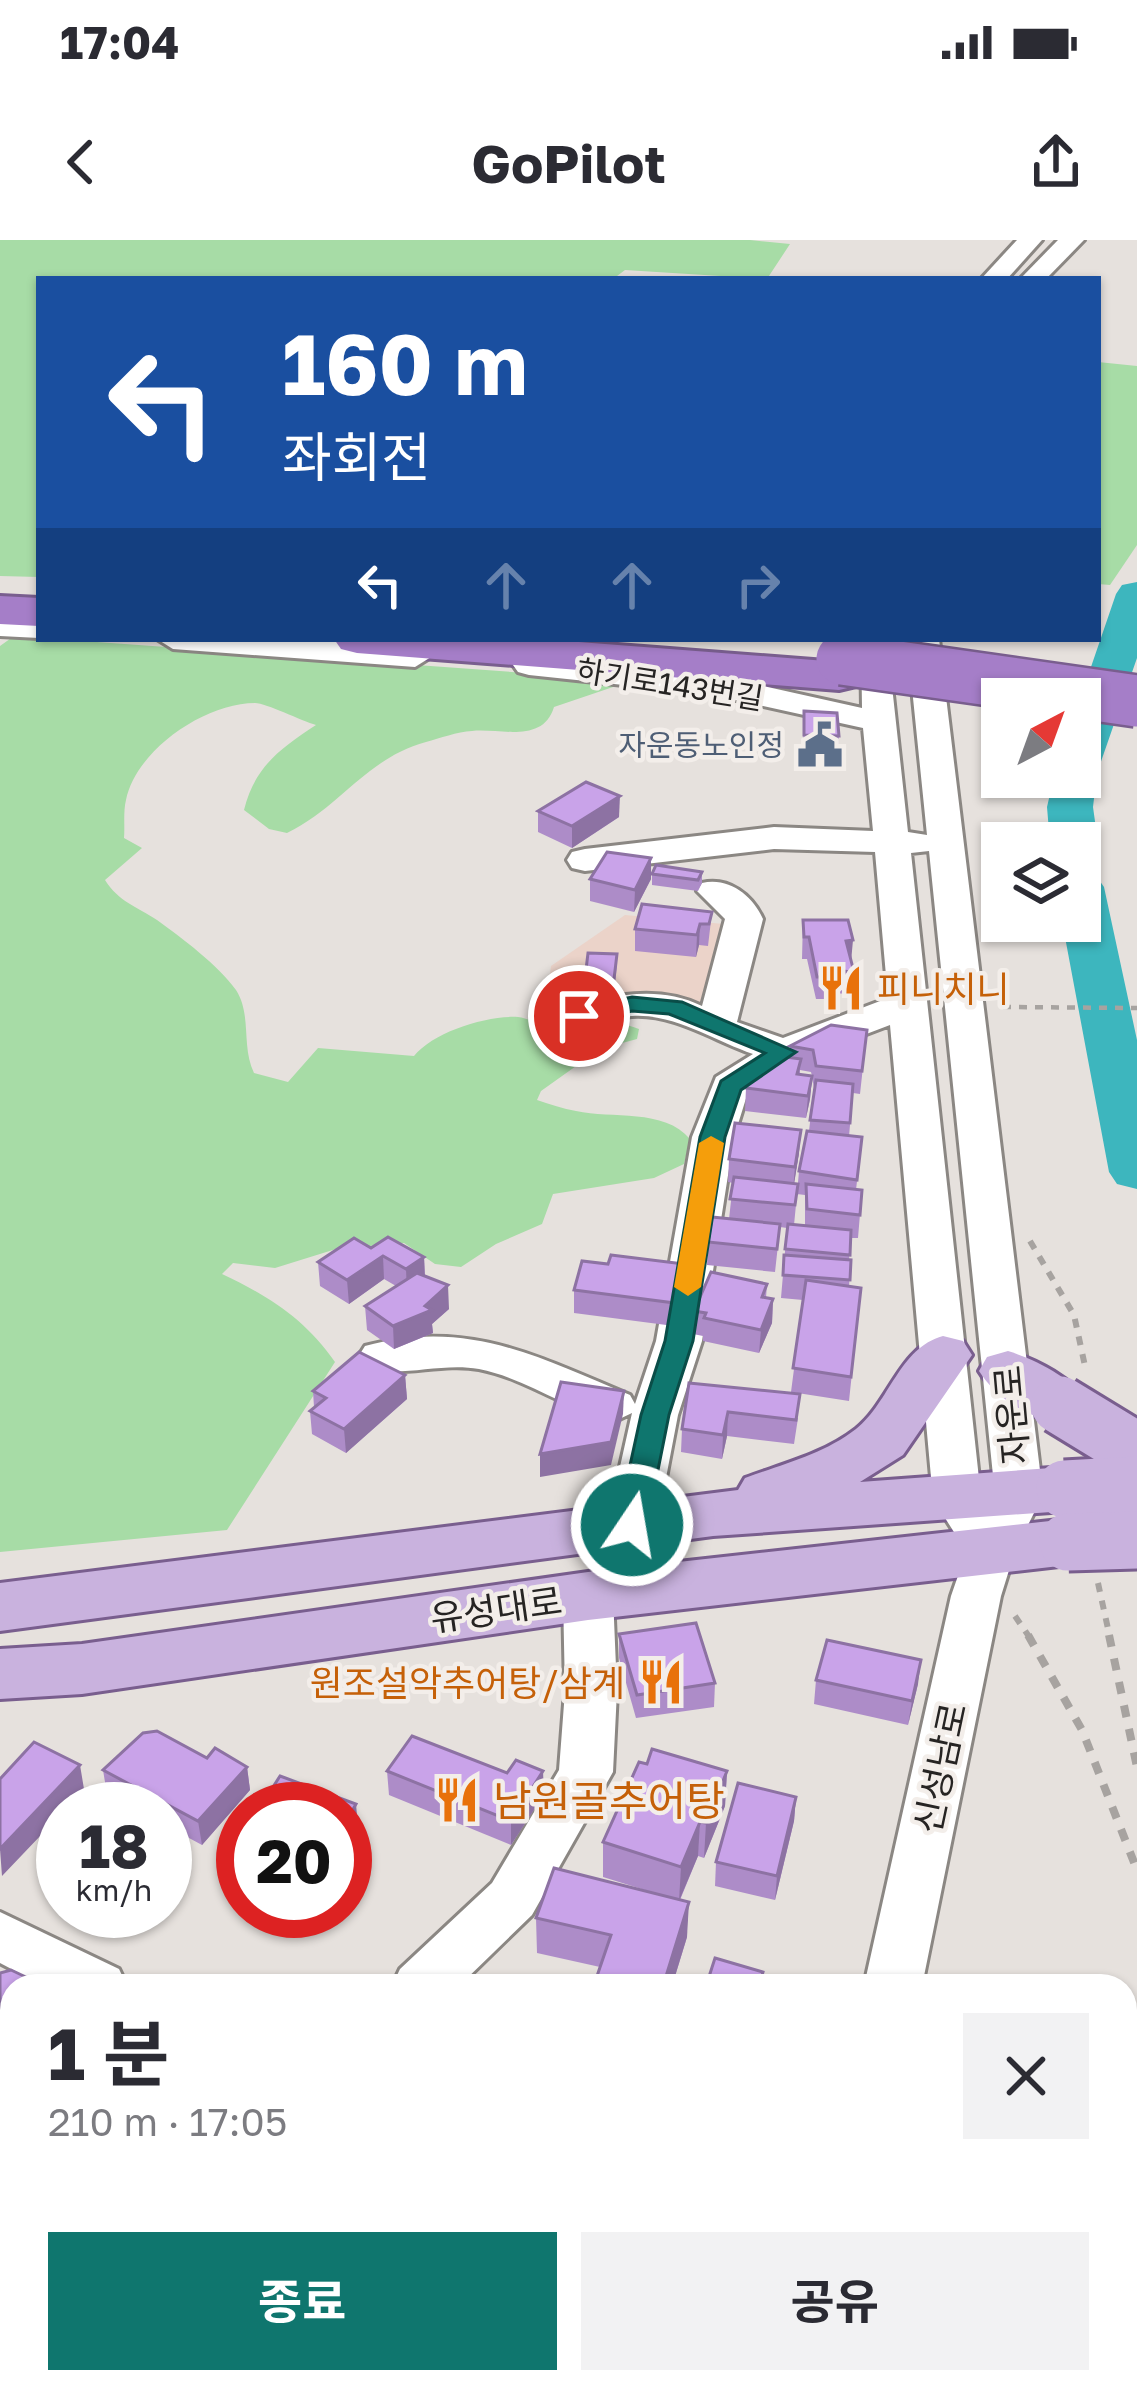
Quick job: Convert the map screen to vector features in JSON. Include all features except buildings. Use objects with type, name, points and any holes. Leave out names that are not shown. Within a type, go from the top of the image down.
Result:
[{"type":"highway","points":[[0,594],[36,596]]},
{"type":"highway","points":[[0,610],[36,612]]},
{"type":"highway","points":[[435,642],[852,658],[981,693]]},
{"type":"highway","points":[[658,642],[852,658],[1137,701]]},
{"type":"highway","points":[[1101,713],[1137,718]]},
{"type":"main road","points":[[713,1514],[849,1462],[882,1440],[943,1355]]},
{"type":"main road","points":[[1008,1371],[1137,1452]]},
{"type":"main road","name":"유성대로","points":[[0,1674],[82,1669],[588,1596],[974,1525],[1137,1485]]},
{"type":"main road","name":"유성대로","points":[[1051,1509],[1137,1540]]},
{"type":"main road","name":"유성대로","points":[[0,1607],[713,1514],[974,1525]]},
{"type":"street","points":[[996,276],[1030,240]]},
{"type":"street","points":[[1035,276],[1072,240]]},
{"type":"street","points":[[0,627],[36,629]]},
{"type":"street","name":"하기로143번길","points":[[214,642],[542,666],[688,682],[849,718],[879,719]]},
{"type":"street","name":"자운로","points":[[923,642],[1008,1371],[1051,1509]]},
{"type":"street","name":"자운로","points":[[852,658],[879,719],[943,1355],[974,1525]]},
{"type":"street","points":[[585,860],[774,838],[945,845]]},
{"type":"street","points":[[715,891],[739,908],[744,919],[716,1028]]},
{"type":"street","points":[[579,1016],[632,1004],[674,1007],[784,1052]]},
{"type":"street","points":[[632,1525],[655,1415],[679,1341],[712,1137],[730,1086],[784,1052],[908,1004]]},
{"type":"street","points":[[381,1357],[453,1350],[494,1356],[616,1407],[655,1415]]},
{"type":"street","name":"신성남로","points":[[896,1974],[976,1596],[974,1525]]},
{"type":"street","points":[[434,1974],[512,1899],[586,1772],[591,1691],[588,1596]]},
{"type":"street","points":[[5,1948],[69,1974]]},
{"type":"path","points":[[1003,1007],[1137,1009]]},
{"type":"path","points":[[1021,1624],[1052,1664],[1092,1743],[1127,1854],[1137,1870]]},
{"type":"shaded area","points":[[625,915],[724,924],[704,1013],[631,1001],[544,1015],[551,966]]},
{"type":"green space","points":[[0,240],[750,240],[790,244],[769,276],[625,270],[617,276],[36,276],[36,577],[0,576]]},
{"type":"green space","points":[[1101,362],[1137,366],[1137,545],[1110,585],[1101,584]]},
{"type":"green space","points":[[14,636],[36,638],[36,642],[97,642],[651,682],[648,690],[616,686],[554,707],[548,719],[531,730],[466,732],[405,750],[287,833],[269,829],[244,810],[255,782],[271,760],[316,725],[267,706],[236,705],[195,721],[158,747],[132,781],[124,838],[142,848],[105,880],[122,899],[199,952],[236,990],[254,1073],[288,1082],[318,1048],[414,1056],[447,1033],[491,1019],[616,1023],[639,1029],[637,1039],[600,1049],[541,1091],[537,1100],[576,1111],[652,1119],[679,1129],[690,1139],[684,1164],[654,1178],[553,1194],[542,1224],[496,1244],[461,1267],[435,1264],[404,1243],[336,1249],[275,1268],[233,1263],[222,1274],[285,1310],[335,1362],[227,1530],[0,1552],[0,646]]},
{"type":"waterway","points":[[1101,702],[1137,594]]},
{"type":"waterway","points":[[1072,798],[1072,822]]},
{"type":"waterway","points":[[1091,942],[1137,1172]]},
{"type":"slow traffic","points":[[688,1287],[711,1143]]},
{"type":"place","name":"자운동노인정","points":[[820,745]]},
{"type":"place","name":"피니치니","points":[[841,988]]},
{"type":"place","name":"원조설악추어탕/삼계","points":[[661,1682]]},
{"type":"place","name":"남원골추어탕","points":[[457,1800]]},
{"type":"route","points":[[579,1016],[632,1004],[674,1007],[784,1052],[730,1086],[712,1137],[679,1341],[655,1415],[632,1525]]}]
